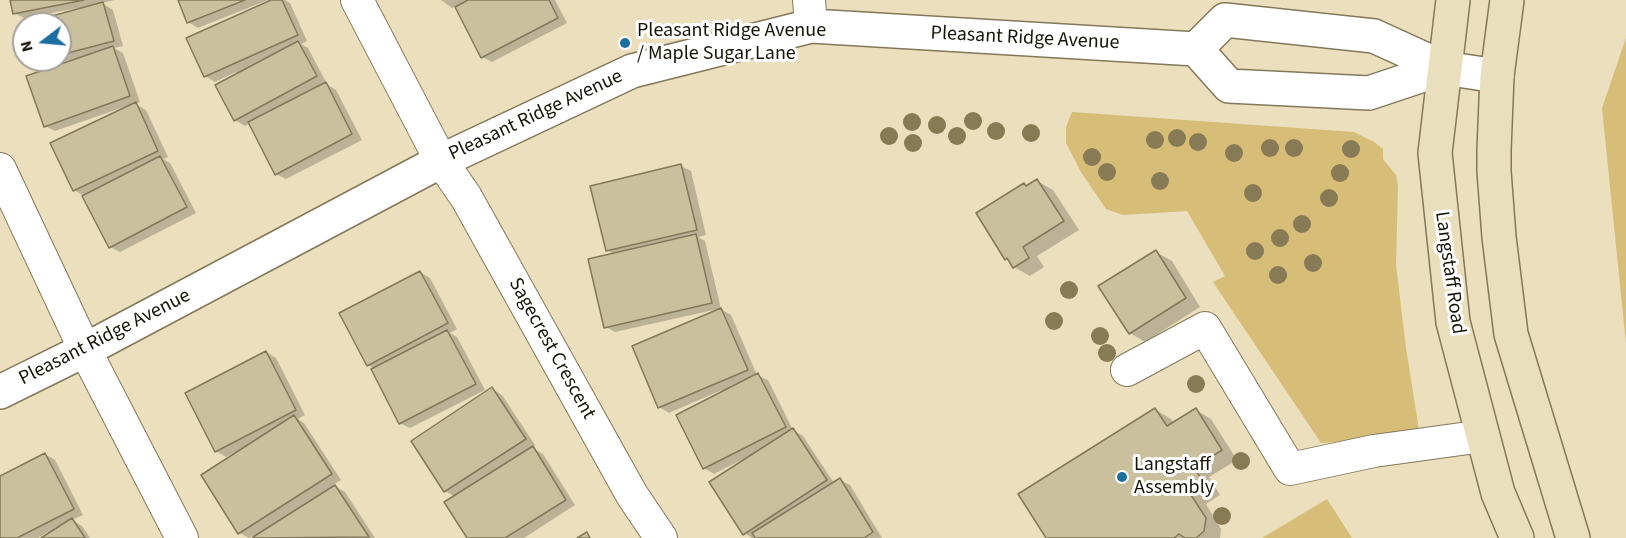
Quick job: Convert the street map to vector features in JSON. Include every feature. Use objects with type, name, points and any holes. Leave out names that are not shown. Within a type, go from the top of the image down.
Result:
[{"type":"main road","name":"Langstaff Road","points":[[1453,0],[1435,153],[1453,322],[1498,493],[1517,538]]},
{"type":"main road","points":[[1507,0],[1497,76],[1494,171],[1499,237],[1511,334],[1573,538]]},
{"type":"street","name":"Sagecrest Crescent","points":[[357,0],[441,161],[466,197],[632,495],[661,538]]},
{"type":"street","name":"Pleasant Ridge Avenue","points":[[0,392],[85,350],[441,161],[632,71],[810,13],[1196,49]]},
{"type":"street","points":[[1444,68],[1369,93],[1229,86],[1196,49],[1225,20],[1374,36],[1444,68],[1497,76]]},
{"type":"street","points":[[0,169],[85,350],[182,538]]},
{"type":"street","points":[[1127,370],[1205,328],[1290,469],[1374,451],[1483,436]]},
{"type":"shaded area","points":[[1626,38],[1626,344],[1602,108]]},
{"type":"shaded area","points":[[1072,112],[1354,132],[1383,149],[1383,159],[1396,175],[1398,186],[1396,265],[1420,436],[1321,443],[1213,282],[1225,276],[1187,211],[1123,215],[1106,209],[1081,172],[1066,143],[1066,127]]},
{"type":"shaded area","points":[[1327,499],[1352,538],[1262,538]]},
{"type":"building","points":[[10,0],[84,0],[23,12],[13,12]]},
{"type":"building","points":[[178,0],[245,0],[187,23]]},
{"type":"building","points":[[271,0],[282,0],[298,35],[204,77],[186,38]]},
{"type":"building","points":[[468,0],[549,0],[558,18],[481,58],[455,7]]},
{"type":"building","points":[[103,2],[114,41],[72,52],[72,12],[66,12]]},
{"type":"building","points":[[298,41],[317,76],[234,121],[215,85]]},
{"type":"building","points":[[113,46],[130,96],[44,127],[26,76],[38,72],[72,72],[72,60]]},
{"type":"building","points":[[326,82],[352,134],[275,175],[248,122]]},
{"type":"building","points":[[136,102],[158,151],[73,191],[50,143]]},
{"type":"building","points":[[160,156],[187,207],[109,248],[82,196]]},
{"type":"building","points":[[681,164],[697,230],[606,251],[590,186]]},
{"type":"building","points":[[1037,179],[1064,221],[1023,247],[1029,258],[1013,268],[1007,258],[1005,260],[976,213],[1024,183],[1026,186]]},
{"type":"building","points":[[696,234],[712,303],[604,328],[588,259]]},
{"type":"building","points":[[1156,250],[1186,298],[1129,334],[1098,286]]},
{"type":"building","points":[[420,271],[448,323],[367,366],[339,313]]},
{"type":"building","points":[[721,308],[748,370],[658,408],[632,346]]},
{"type":"building","points":[[447,330],[476,384],[399,424],[371,369]]},
{"type":"building","points":[[266,351],[296,410],[215,452],[185,393]]},
{"type":"building","points":[[758,373],[786,427],[703,469],[676,415]]},
{"type":"building","points":[[492,387],[526,439],[444,492],[411,441]]},
{"type":"building","name":"Langstaff Assembly","points":[[1155,408],[1167,426],[1196,408],[1222,450],[1194,468],[1206,486],[1191,495],[1206,518],[1204,531],[1196,538],[1185,538],[1179,534],[1174,538],[1046,538],[1018,494]]},
{"type":"building","points":[[294,415],[332,474],[238,534],[201,475]]},
{"type":"building","points":[[793,428],[827,480],[743,535],[709,482]]},
{"type":"building","points":[[533,446],[566,500],[505,538],[467,538],[444,502]]},
{"type":"building","points":[[45,453],[74,509],[17,538],[0,538],[0,476]]},
{"type":"building","points":[[840,478],[873,532],[864,538],[755,538],[752,533]]},
{"type":"building","points":[[335,485],[369,537],[253,538],[253,537]]},
{"type":"building","points":[[72,518],[85,538],[41,538]]},
{"type":"building","points":[[587,532],[590,538],[577,538]]},
{"type":"place","name":"Pleasant Ridge Avenue / Maple Sugar Lane","points":[[625,43]]},
{"type":"place","name":"Langstaff Assembly","points":[[1122,477]]}]
